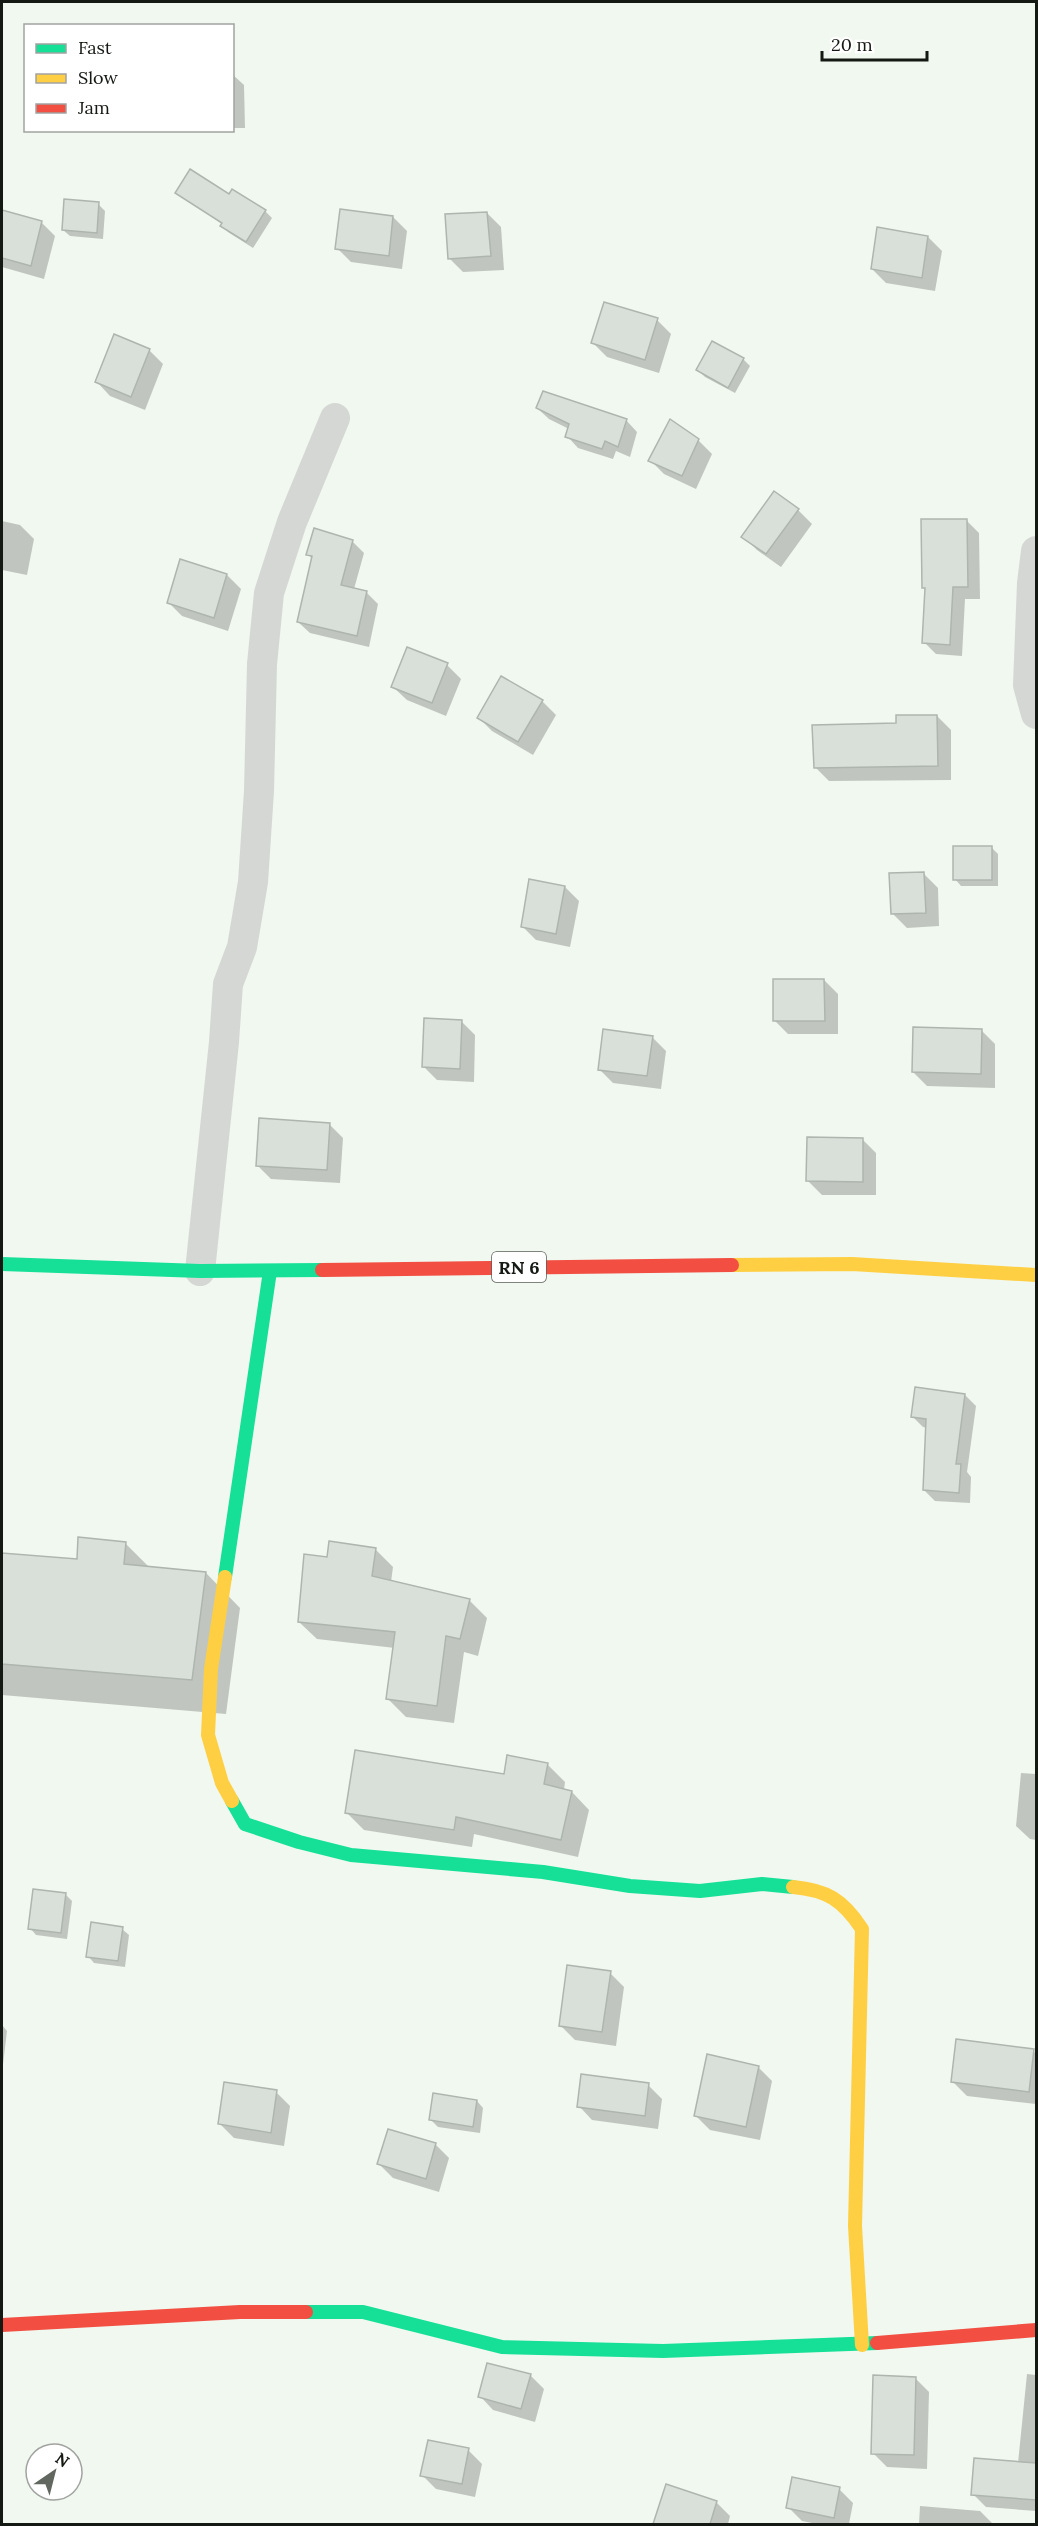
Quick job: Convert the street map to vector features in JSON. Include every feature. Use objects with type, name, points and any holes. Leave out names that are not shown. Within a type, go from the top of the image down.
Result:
[{"type":"street","points":[[200,1272],[228,984],[242,947],[253,882],[259,791],[262,664],[269,593],[292,522],[335,418]]},
{"type":"street","points":[[1036,551],[1032,583],[1028,685],[1036,714]]},
{"type":"street","name":"RN 6","points":[[2,1264],[200,1272],[852,1264],[1036,1275]]},
{"type":"street","points":[[270,1271],[213,1658],[208,1735],[222,1783],[244,1824],[299,1842],[351,1855],[533,1871],[630,1886],[700,1891],[762,1884],[818,1889],[849,1909],[862,1929],[855,2226],[862,2345]]},
{"type":"street","points":[[2,2325],[240,2312],[363,2312],[502,2347],[663,2351],[862,2345],[1036,2330]]},
{"type":"building","points":[[190,169],[229,194],[232,189],[266,210],[246,242],[220,226],[222,223],[175,193]]},
{"type":"building","points":[[64,199],[99,202],[97,233],[62,230]]},
{"type":"building","points":[[340,209],[393,216],[389,256],[335,249]]},
{"type":"building","points":[[2,210],[42,221],[31,266],[2,258]]},
{"type":"building","points":[[487,212],[491,256],[448,259],[445,214]]},
{"type":"building","points":[[877,227],[928,236],[922,278],[871,269]]},
{"type":"building","points":[[604,302],[658,318],[645,360],[591,343]]},
{"type":"building","points":[[114,334],[150,349],[131,397],[95,382]]},
{"type":"building","points":[[712,341],[744,358],[728,388],[696,370]]},
{"type":"building","points":[[543,391],[627,419],[618,447],[605,441],[602,449],[565,437],[569,424],[536,408]]},
{"type":"building","points":[[670,419],[699,439],[682,476],[648,461]]},
{"type":"building","points":[[774,491],[799,509],[766,554],[741,537]]},
{"type":"building","points":[[921,519],[967,519],[968,587],[953,587],[950,645],[922,643],[925,588],[922,588]]},
{"type":"building","points":[[314,528],[353,540],[341,585],[367,591],[357,636],[297,622],[312,556],[306,555]]},
{"type":"building","points":[[180,559],[227,574],[214,618],[167,603]]},
{"type":"building","points":[[407,647],[448,663],[432,703],[391,687]]},
{"type":"building","points":[[501,676],[543,700],[518,742],[477,718]]},
{"type":"building","points":[[896,715],[937,715],[938,766],[814,768],[812,725],[896,723]]},
{"type":"building","points":[[953,846],[992,846],[992,880],[953,880]]},
{"type":"building","points":[[924,872],[926,913],[891,914],[889,873]]},
{"type":"building","points":[[529,879],[565,886],[556,934],[521,927]]},
{"type":"building","points":[[773,979],[824,979],[825,1021],[773,1021]]},
{"type":"building","points":[[424,1018],[462,1020],[460,1069],[422,1067]]},
{"type":"building","points":[[913,1027],[982,1029],[981,1074],[912,1072]]},
{"type":"building","points":[[603,1029],[653,1036],[647,1076],[598,1070]]},
{"type":"building","points":[[259,1118],[330,1123],[327,1170],[256,1166]]},
{"type":"building","points":[[807,1137],[863,1138],[863,1182],[806,1181]]},
{"type":"building","points":[[915,1387],[965,1394],[956,1464],[961,1464],[959,1493],[923,1490],[926,1419],[911,1417]]},
{"type":"building","points":[[78,1537],[126,1542],[124,1564],[206,1572],[192,1680],[2,1664],[2,1553],[77,1559]]},
{"type":"building","points":[[329,1541],[376,1548],[372,1576],[470,1599],[460,1639],[446,1636],[437,1706],[386,1699],[395,1632],[298,1622],[304,1554],[327,1557]]},
{"type":"building","points":[[355,1750],[504,1774],[507,1755],[548,1763],[544,1784],[572,1791],[561,1840],[456,1817],[454,1830],[345,1813]]},
{"type":"building","points":[[33,1889],[66,1893],[61,1933],[28,1929]]},
{"type":"building","points":[[91,1922],[123,1927],[118,1961],[86,1957]]},
{"type":"building","points":[[567,1965],[611,1971],[602,2032],[559,2026]]},
{"type":"building","points":[[956,2039],[1034,2049],[1029,2092],[951,2082]]},
{"type":"building","points":[[707,2054],[759,2066],[746,2127],[694,2116]]},
{"type":"building","points":[[581,2074],[649,2083],[645,2116],[577,2107]]},
{"type":"building","points":[[224,2082],[277,2090],[271,2133],[218,2124]]},
{"type":"building","points":[[433,2093],[477,2100],[473,2127],[429,2120]]},
{"type":"building","points":[[388,2129],[436,2143],[426,2179],[377,2164]]},
{"type":"building","points":[[487,2363],[531,2374],[521,2409],[478,2397]]},
{"type":"building","points":[[873,2375],[916,2377],[914,2455],[871,2454]]},
{"type":"building","points":[[428,2440],[469,2448],[462,2484],[420,2476]]},
{"type":"building","points":[[974,2458],[1036,2463],[1036,2500],[971,2495]]},
{"type":"building","points":[[792,2477],[840,2487],[834,2518],[786,2508]]},
{"type":"building","points":[[666,2484],[717,2501],[710,2524],[653,2524]]},
{"type":"traffic: fast","points":[[2,1264],[200,1271],[322,1270]]},
{"type":"traffic: fast","points":[[225,1577],[270,1271]]},
{"type":"traffic: fast","points":[[232,1801],[245,1824],[299,1842],[351,1855],[543,1872],[630,1886],[700,1891],[762,1884],[793,1887]]},
{"type":"traffic: fast","points":[[306,2312],[363,2312],[502,2347],[663,2351],[877,2343]]},
{"type":"traffic: slow","points":[[732,1265],[852,1264],[1036,1275]]},
{"type":"traffic: slow","points":[[225,1577],[211,1669],[208,1735],[222,1783],[232,1801]]},
{"type":"traffic: slow","points":[[793,1887],[805,1888],[833,1898],[848,1911],[862,1929],[855,2226],[862,2345]]},
{"type":"traffic: jam","points":[[322,1270],[732,1265]]},
{"type":"traffic: jam","points":[[2,2325],[240,2312],[306,2312]]},
{"type":"traffic: jam","points":[[877,2343],[1036,2330]]}]
